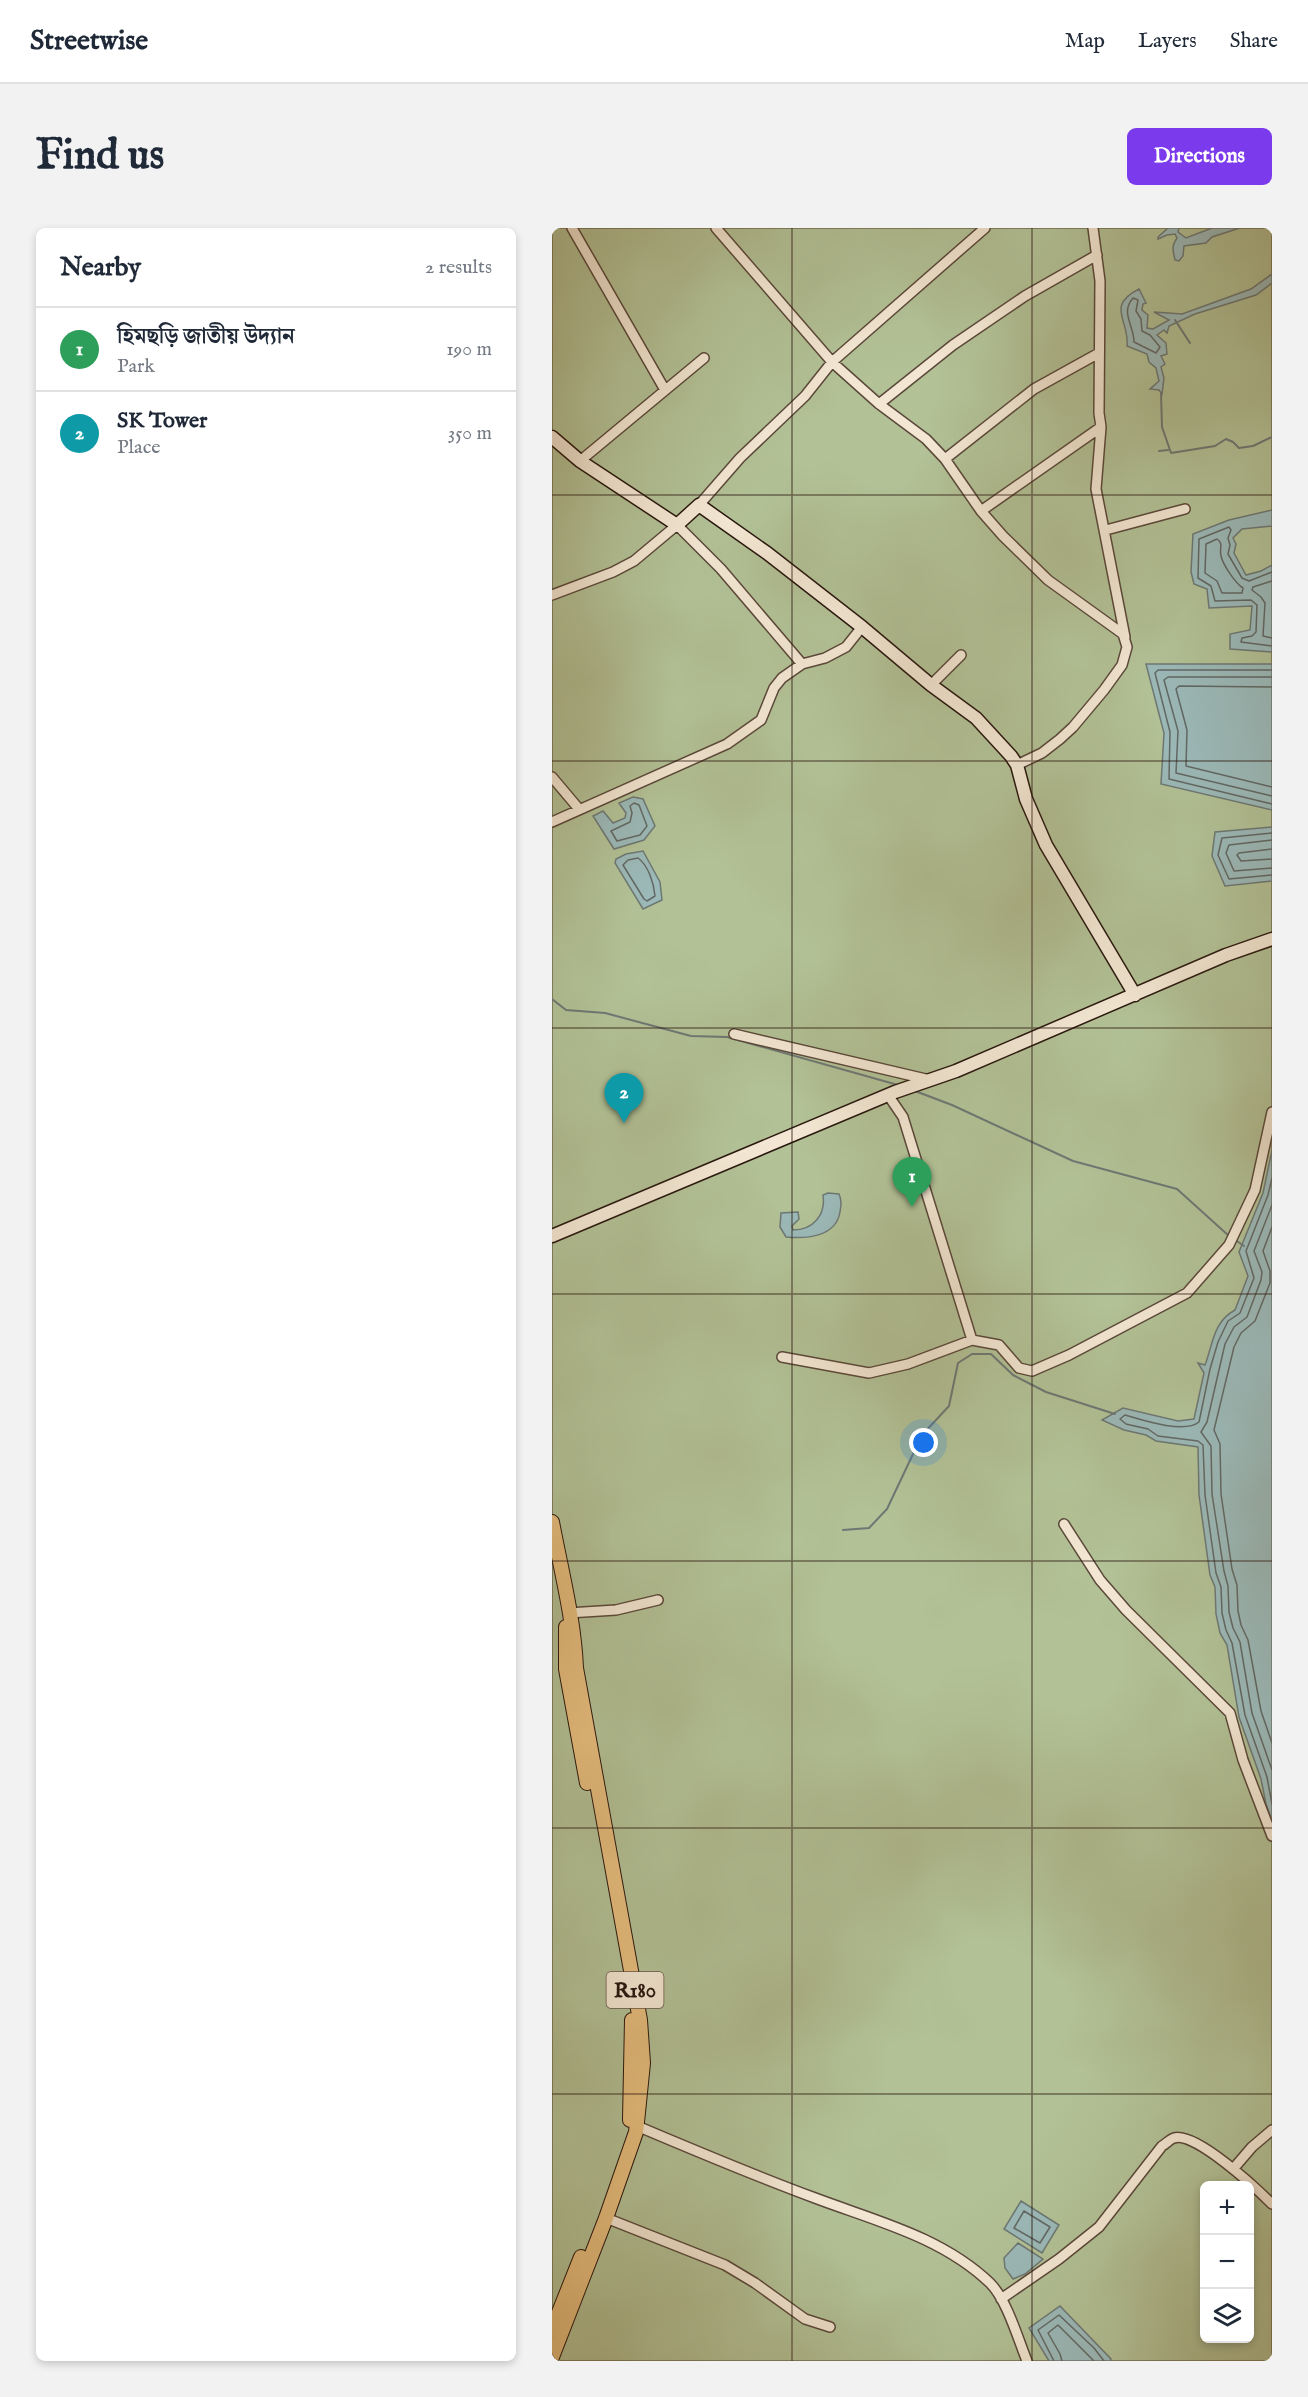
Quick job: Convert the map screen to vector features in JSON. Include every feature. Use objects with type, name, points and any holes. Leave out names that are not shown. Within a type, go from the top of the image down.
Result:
[{"type":"main road","name":"R180","points":[[552,1522],[568,1613],[574,1634],[576,1668],[640,2020],[643,2063],[637,2127],[606,2218],[552,2357]]},
{"type":"main road","name":"R180","points":[[552,2330],[597,2217],[630,2119],[632,2021],[566,1669],[565,1632],[568,1613]]},
{"type":"street","points":[[572,228],[665,390]]},
{"type":"street","points":[[716,228],[832,362],[879,404],[926,439],[945,459],[981,511],[1048,580],[1077,603],[1117,629],[1126,639]]},
{"type":"street","points":[[552,595],[613,572],[634,561],[677,525],[699,505],[740,458],[805,396],[832,362],[985,228]]},
{"type":"street","points":[[1017,765],[1042,753],[1073,727],[1122,665],[1126,652],[1126,639],[1106,530],[1096,489],[1101,427],[1099,413],[1100,281],[1093,228]]},
{"type":"street","points":[[879,404],[962,339],[1025,296],[1097,255]]},
{"type":"street","points":[[945,459],[1034,389],[1099,353]]},
{"type":"street","points":[[580,461],[704,358]]},
{"type":"street","points":[[981,511],[1101,427]]},
{"type":"street","points":[[552,437],[580,461],[677,525],[721,569],[802,664]]},
{"type":"street","points":[[699,505],[766,553],[862,627],[931,685],[976,718],[1011,756],[1017,765],[1026,799],[1046,845],[1135,995]]},
{"type":"street","points":[[1106,530],[1185,509]]},
{"type":"street","points":[[552,822],[702,756],[751,729],[761,720],[774,688],[783,678],[802,664],[825,658],[846,647],[862,627]]},
{"type":"street","points":[[931,685],[961,656]]},
{"type":"street","points":[[552,777],[579,809]]},
{"type":"street","points":[[552,1236],[892,1093],[957,1071],[1226,955],[1272,939]]},
{"type":"street","points":[[734,1034],[930,1080]]},
{"type":"street","points":[[892,1093],[903,1117],[972,1340]]},
{"type":"street","points":[[782,1357],[868,1373],[908,1364],[972,1340],[999,1345],[1019,1368],[1032,1371],[1069,1355],[1187,1293],[1229,1245],[1255,1190],[1272,1112]]},
{"type":"street","points":[[1064,1524],[1100,1580],[1119,1602],[1230,1713],[1243,1760],[1272,1836]]},
{"type":"street","points":[[568,1613],[616,1610],[658,1600]]},
{"type":"street","points":[[637,2127],[785,2187],[889,2223],[937,2246],[992,2284],[1001,2298],[1027,2361]]},
{"type":"street","points":[[1234,2168],[1252,2147],[1272,2130]]},
{"type":"street","points":[[1001,2298],[1059,2259],[1099,2227],[1162,2146],[1174,2138],[1186,2138],[1234,2168],[1272,2204]]},
{"type":"street","points":[[606,2218],[725,2265],[806,2319],[830,2327]]},
{"type":"green space","points":[[552,228],[1272,228],[1272,2361],[552,2361]]},
{"type":"water","points":[[1168,228],[1179,228],[1178,232],[1186,238],[1212,228],[1240,228],[1212,237],[1206,243],[1184,246],[1183,256],[1179,261],[1175,260],[1173,251],[1177,238],[1175,234],[1158,239]]},
{"type":"water","points":[[1272,274],[1272,283],[1256,295],[1195,314],[1169,326],[1167,333],[1164,330],[1157,335],[1166,343],[1167,354],[1161,356],[1165,364],[1161,367],[1164,378],[1162,394],[1159,390],[1150,389],[1159,381],[1156,368],[1149,362],[1147,354],[1127,346],[1121,308],[1129,295],[1139,289],[1146,303],[1143,304],[1142,310],[1148,315],[1147,328],[1153,329],[1169,320],[1154,312],[1182,314],[1251,289]]},
{"type":"water","points":[[1272,510],[1272,526],[1242,529],[1233,538],[1236,544],[1234,553],[1246,575],[1272,565],[1272,652],[1230,649],[1230,634],[1250,630],[1252,606],[1209,608],[1207,589],[1194,584],[1191,572],[1193,534],[1229,520]]},
{"type":"water","points":[[1146,664],[1272,664],[1272,810],[1161,784],[1164,733]]},
{"type":"water","points":[[633,797],[643,799],[655,826],[644,840],[614,849],[593,816],[603,811],[613,823],[625,818],[626,813],[619,803]]},
{"type":"water","points":[[1272,827],[1272,881],[1225,886],[1212,856],[1215,832]]},
{"type":"water","points":[[643,851],[660,882],[662,900],[643,909],[615,863],[616,859],[626,854]]},
{"type":"water","points":[[1272,1150],[1272,1821],[1261,1779],[1239,1717],[1227,1645],[1220,1633],[1216,1614],[1215,1587],[1210,1575],[1199,1495],[1198,1447],[1156,1441],[1146,1435],[1124,1430],[1102,1420],[1123,1408],[1178,1421],[1194,1419],[1204,1373],[1198,1363],[1205,1365],[1218,1327],[1235,1310],[1248,1276],[1239,1252],[1263,1193]]},
{"type":"water","points":[[839,1194],[841,1201],[840,1212],[833,1227],[811,1237],[786,1237],[780,1227],[781,1213],[798,1212],[799,1219],[792,1226],[793,1230],[807,1227],[817,1220],[822,1209],[823,1195]]},
{"type":"water","points":[[1021,2201],[1059,2225],[1042,2253],[1004,2229]]},
{"type":"water","points":[[1018,2243],[1043,2259],[1025,2274],[1013,2279],[1005,2268],[1004,2258]]},
{"type":"water","points":[[1060,2306],[1111,2359],[1110,2361],[1049,2361],[1029,2328]]},
{"type":"waterway","points":[[1175,320],[1190,343]]},
{"type":"waterway","points":[[1161,393],[1162,427],[1171,453],[1215,446],[1226,439],[1239,448],[1253,446],[1272,437]]},
{"type":"waterway","points":[[1159,451],[1168,450]]},
{"type":"waterway","points":[[552,999],[566,1010],[605,1013],[691,1036],[727,1037],[898,1085]]},
{"type":"waterway","points":[[915,1091],[952,1105],[1073,1161],[1177,1189],[1229,1236]]},
{"type":"waterway","points":[[1234,1239],[1244,1246]]},
{"type":"waterway","points":[[843,1530],[869,1528],[887,1509],[922,1435],[949,1406],[958,1363],[972,1354],[991,1354],[1013,1375],[1046,1392],[1115,1414]]},
{"type":"place","name":"SK Tower","points":[[624,1123]]},
{"type":"place","name":"হিমছড়ি জাতীয় উদ্যান","points":[[912,1207]]}]
